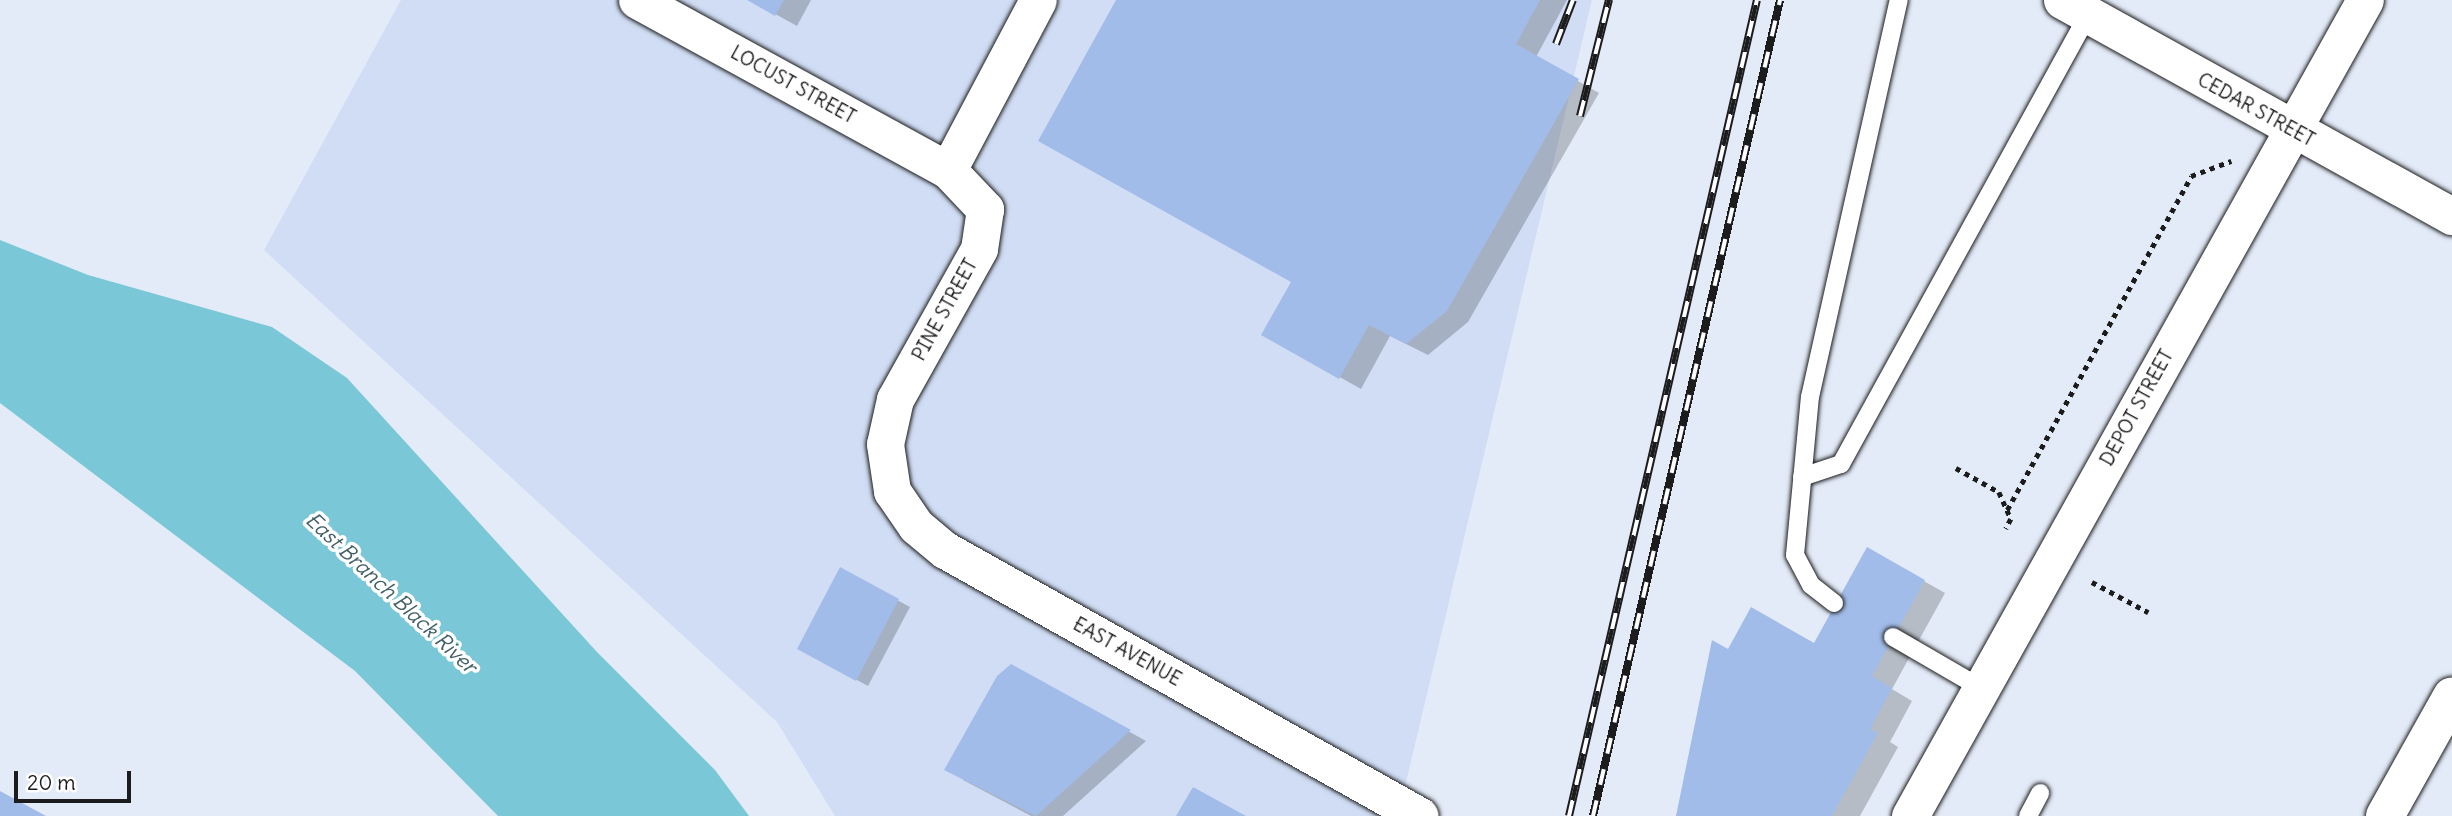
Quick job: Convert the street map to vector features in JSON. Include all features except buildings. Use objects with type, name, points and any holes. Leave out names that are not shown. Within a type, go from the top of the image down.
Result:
[{"type":"street","name":"LOCUST STREET","points":[[638,0],[948,170]]},
{"type":"street","points":[[948,170],[1038,0]]},
{"type":"street","name":"DEPOT STREET","points":[[1910,816],[2365,0]]},
{"type":"street","name":"CEDAR STREET","points":[[2075,8],[2452,216]]},
{"type":"street","name":"PINE STREET","points":[[885,444],[895,400],[979,248],[985,209],[948,170]]},
{"type":"street","name":"EAST AVENUE","points":[[885,444],[892,491],[916,526],[945,550],[1420,816]]},
{"type":"street","points":[[2385,816],[2452,696]]},
{"type":"lane","points":[[1834,603],[1811,585],[1795,555],[1810,397],[1899,0]]},
{"type":"lane","points":[[1802,477],[1841,464],[2075,8]]},
{"type":"lane","points":[[1893,638],[1981,688]]},
{"type":"lane","points":[[2028,816],[2040,793]]},
{"type":"path","points":[[2007,510],[2191,176],[2239,159]]},
{"type":"path","points":[[1956,468],[1999,492],[2011,519],[2006,529]]},
{"type":"path","points":[[2092,582],[2148,612]]},
{"type":"shaded area","points":[[401,0],[1592,0],[1398,816],[835,816],[777,722],[264,250]]},
{"type":"water","name":"East Branch Black River","points":[[0,240],[88,275],[272,327],[347,378],[597,652],[715,770],[749,816],[498,816],[355,671],[0,403]]},
{"type":"railway","points":[[1556,44],[1573,0]]},
{"type":"railway","points":[[1580,116],[1609,0]]},
{"type":"railway","points":[[1569,816],[1757,0]]},
{"type":"railway","points":[[1593,816],[1780,0]]}]
